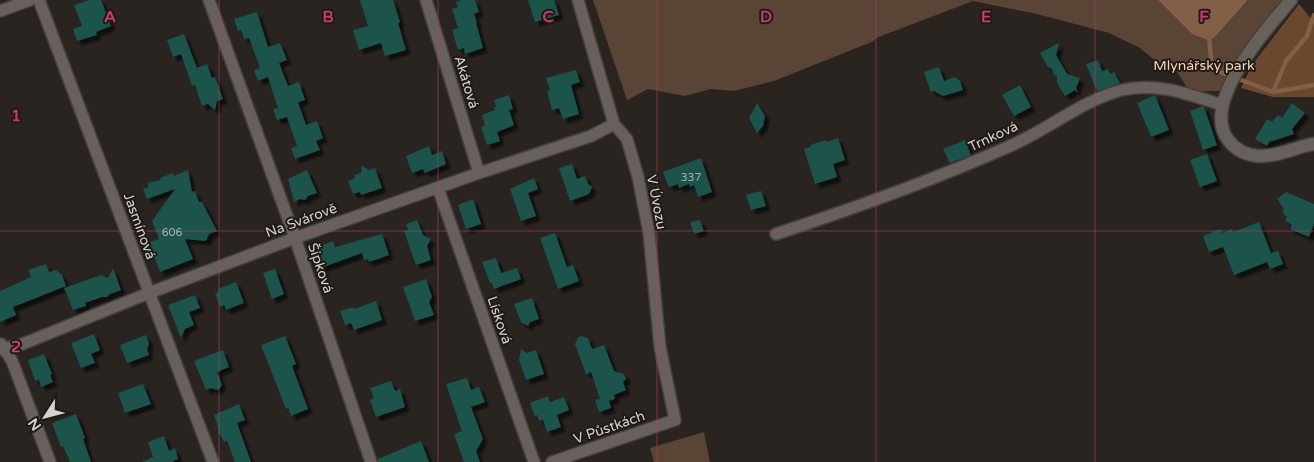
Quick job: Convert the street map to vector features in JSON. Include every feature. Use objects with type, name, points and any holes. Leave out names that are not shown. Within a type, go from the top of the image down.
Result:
[{"type":"street","points":[[0,11],[30,0]]},
{"type":"street","name":"Jasmínová","points":[[40,0],[213,462]]},
{"type":"street","name":"Šípková","points":[[209,0],[295,238],[372,462]]},
{"type":"street","name":"Akátová","points":[[426,0],[479,173]]},
{"type":"street","name":"V Úvozu","points":[[578,0],[614,124],[627,139],[638,177],[649,233],[660,347],[675,420]]},
{"type":"street","points":[[1291,0],[1264,32],[1238,70],[1222,105],[1221,123],[1223,131],[1234,146],[1248,155],[1261,156],[1314,144]]},
{"type":"street","name":"Trnková","points":[[776,234],[944,174],[1012,145],[1100,99],[1122,90],[1164,88],[1187,93],[1222,105]]},
{"type":"street","name":"Na Svárově","points":[[1,347],[20,345],[149,293],[295,238],[479,173],[591,136],[614,124]]},
{"type":"street","name":"Lísková","points":[[438,188],[534,462]]},
{"type":"street","points":[[1,347],[12,361],[50,462]]},
{"type":"street","name":"V Půstkách","points":[[552,462],[675,420]]},
{"type":"green space","name":"Mlynářský park","points":[[593,0],[1158,0],[1192,34],[1215,37],[1248,0],[1285,0],[1243,51],[1220,91],[1189,91],[1171,62],[1164,68],[1140,48],[1109,33],[1037,14],[973,1],[876,38],[874,41],[774,81],[734,91],[710,89],[685,96],[648,89],[627,100]]},
{"type":"green space","points":[[704,432],[710,462],[654,462],[650,448]]},
{"type":"shaded area","points":[[1158,0],[1248,0],[1215,37],[1208,40],[1192,34]]},
{"type":"shaded area","points":[[1299,4],[1314,22],[1314,97],[1273,97],[1241,88],[1252,65]]},
{"type":"building","points":[[89,0],[101,0],[111,26],[96,32],[97,35],[77,41],[73,29],[82,26],[74,5]]},
{"type":"building","points":[[360,0],[393,0],[406,50],[385,56],[381,43],[359,50],[353,30],[368,26]]},
{"type":"building","points":[[475,0],[479,12],[474,14],[483,48],[465,54],[464,48],[458,50],[452,30],[458,28],[452,9],[458,7],[456,2]]},
{"type":"building","points":[[528,0],[554,0],[559,15],[535,22]]},
{"type":"building","points":[[257,12],[268,47],[280,43],[287,60],[279,63],[288,86],[299,82],[305,100],[298,102],[306,125],[317,121],[323,138],[316,141],[320,150],[295,159],[291,148],[297,146],[287,117],[277,120],[273,109],[278,108],[268,77],[258,81],[254,70],[260,68],[249,38],[244,39],[241,30],[238,31],[234,19]]},
{"type":"building","points":[[184,34],[197,68],[207,64],[212,78],[215,77],[223,99],[217,101],[215,110],[208,104],[202,106],[195,85],[192,86],[181,54],[173,57],[167,40]]},
{"type":"building","points":[[1059,43],[1056,55],[1067,74],[1080,78],[1076,88],[1078,93],[1075,90],[1065,96],[1057,83],[1057,77],[1052,69],[1047,66],[1040,53]]},
{"type":"building","points":[[1098,60],[1102,71],[1108,69],[1110,74],[1114,72],[1120,83],[1097,91],[1086,64]]},
{"type":"building","points":[[939,67],[944,81],[954,77],[960,81],[963,90],[943,96],[934,91],[931,92],[924,72]]},
{"type":"building","points":[[576,70],[580,82],[571,85],[579,114],[563,119],[559,108],[552,110],[547,91],[550,90],[546,78]]},
{"type":"building","points":[[1020,85],[1031,107],[1014,116],[1002,95]]},
{"type":"building","points":[[509,95],[513,109],[509,110],[514,125],[497,132],[500,141],[487,145],[481,127],[485,125],[482,115],[495,110],[494,100]]},
{"type":"building","points":[[1155,95],[1169,130],[1151,137],[1137,103]]},
{"type":"building","points":[[757,103],[765,116],[763,126],[757,133],[749,118]]},
{"type":"building","points":[[1292,103],[1305,113],[1292,129],[1294,134],[1269,142],[1267,146],[1255,139],[1267,119],[1272,122],[1278,115],[1282,118]]},
{"type":"building","points":[[1203,106],[1217,145],[1203,150],[1190,111]]},
{"type":"building","points":[[838,138],[845,160],[833,164],[837,177],[815,184],[804,149],[811,147],[810,145]]},
{"type":"building","points":[[965,140],[971,155],[950,163],[943,149]]},
{"type":"building","points":[[429,146],[432,155],[442,151],[446,164],[425,173],[423,169],[412,173],[406,156]]},
{"type":"building","points":[[1207,154],[1217,181],[1200,187],[1190,160]]},
{"type":"building","points":[[701,158],[712,192],[698,197],[694,185],[690,187],[689,184],[679,188],[678,184],[669,187],[663,172]]},
{"type":"building","points":[[572,164],[577,179],[585,176],[588,184],[592,187],[589,194],[570,201],[559,168]]},
{"type":"building","points":[[362,165],[368,170],[375,168],[382,188],[361,195],[360,192],[353,194],[348,181],[355,178],[354,175],[361,173]]},
{"type":"building","points":[[188,170],[192,192],[195,191],[199,202],[202,202],[217,231],[209,234],[206,241],[185,239],[193,259],[160,272],[149,242],[159,239],[152,221],[175,189],[147,199],[143,189],[149,187],[147,183],[161,180],[160,178],[173,173],[174,176]]},
{"type":"building","points":[[307,170],[317,193],[308,196],[305,200],[300,199],[294,202],[288,179]]},
{"type":"building","points":[[534,178],[538,189],[528,193],[536,216],[521,221],[510,189]]},
{"type":"building","points":[[761,191],[766,206],[751,210],[746,195]]},
{"type":"building","points":[[1286,192],[1314,204],[1314,224],[1309,237],[1290,229],[1292,225],[1285,220],[1287,217],[1282,212],[1284,209],[1277,199]]},
{"type":"building","points":[[473,199],[481,224],[466,229],[458,205]]},
{"type":"building","points":[[417,220],[423,235],[431,239],[427,246],[431,260],[416,265],[404,231],[408,230],[406,224]]},
{"type":"building","points":[[700,220],[704,231],[694,234],[690,222]]},
{"type":"building","points":[[1259,222],[1271,253],[1278,251],[1283,264],[1270,269],[1267,262],[1234,275],[1223,247],[1209,252],[1203,236],[1220,229],[1222,233],[1232,229],[1233,232]]},
{"type":"building","points":[[555,233],[567,267],[573,265],[579,281],[558,289],[540,238]]},
{"type":"building","points":[[382,234],[389,255],[369,262],[368,259],[364,260],[362,253],[318,269],[313,249],[333,241],[335,247]]},
{"type":"building","points":[[496,258],[501,273],[517,268],[521,279],[494,289],[482,262]]},
{"type":"building","points":[[46,264],[49,272],[56,270],[62,275],[66,286],[13,307],[16,315],[0,322],[0,291],[31,277],[28,270]]},
{"type":"building","points":[[113,268],[121,290],[107,297],[85,303],[86,306],[73,310],[64,288],[101,275],[108,278]]},
{"type":"building","points":[[275,269],[284,294],[272,299],[263,273]]},
{"type":"building","points":[[426,279],[432,297],[429,302],[434,315],[415,321],[403,287]]},
{"type":"building","points":[[236,282],[244,303],[226,310],[224,305],[220,307],[215,293],[219,292],[218,289]]},
{"type":"building","points":[[195,295],[200,308],[189,312],[194,325],[185,329],[181,338],[168,305]]},
{"type":"building","points":[[532,298],[539,319],[530,322],[528,326],[521,322],[514,304]]},
{"type":"building","points":[[376,301],[382,320],[354,330],[351,323],[345,325],[340,311],[354,307],[354,309]]},
{"type":"building","points":[[94,334],[100,350],[91,354],[95,363],[81,368],[71,343]]},
{"type":"building","points":[[146,335],[149,344],[147,349],[149,355],[127,363],[120,345]]},
{"type":"building","points":[[285,336],[296,364],[292,366],[308,409],[291,416],[288,408],[286,409],[261,345]]},
{"type":"building","points":[[578,337],[588,338],[592,349],[604,345],[614,371],[624,374],[626,379],[623,382],[626,390],[614,395],[615,399],[609,401],[611,408],[599,412],[595,400],[600,399],[591,372],[586,374],[575,344]]},
{"type":"building","points":[[521,349],[527,353],[536,350],[544,374],[526,380],[519,360]]},
{"type":"building","points":[[223,350],[229,367],[217,372],[222,385],[218,390],[210,388],[206,390],[194,361]]},
{"type":"building","points":[[44,354],[53,382],[41,387],[39,380],[35,381],[28,360]]},
{"type":"building","points":[[467,378],[471,390],[479,387],[485,402],[471,407],[483,439],[476,451],[480,462],[464,462],[454,434],[462,431],[446,384]]},
{"type":"building","points":[[391,381],[395,391],[400,389],[405,407],[376,417],[370,400],[374,398],[370,388]]},
{"type":"building","points":[[143,384],[151,404],[125,413],[118,393]]},
{"type":"building","points":[[548,396],[550,402],[564,397],[569,410],[557,415],[561,427],[547,432],[543,420],[539,421],[537,415],[535,416],[530,403]]},
{"type":"building","points":[[239,404],[245,420],[237,423],[251,462],[235,462],[227,441],[224,442],[220,434],[218,434],[214,415]]},
{"type":"building","points":[[76,414],[91,462],[70,462],[63,446],[61,447],[52,423]]},
{"type":"building","points":[[164,436],[169,451],[175,448],[178,459],[174,462],[142,462],[153,457],[148,442]]},
{"type":"building","points":[[421,441],[429,462],[378,462],[378,459]]},
{"type":"waterway","points":[[1273,92],[1286,61],[1307,36],[1314,15]]},
{"type":"waterway","points":[[1209,36],[1211,59]]},
{"type":"waterway","points":[[1215,70],[1273,92],[1314,85]]}]
